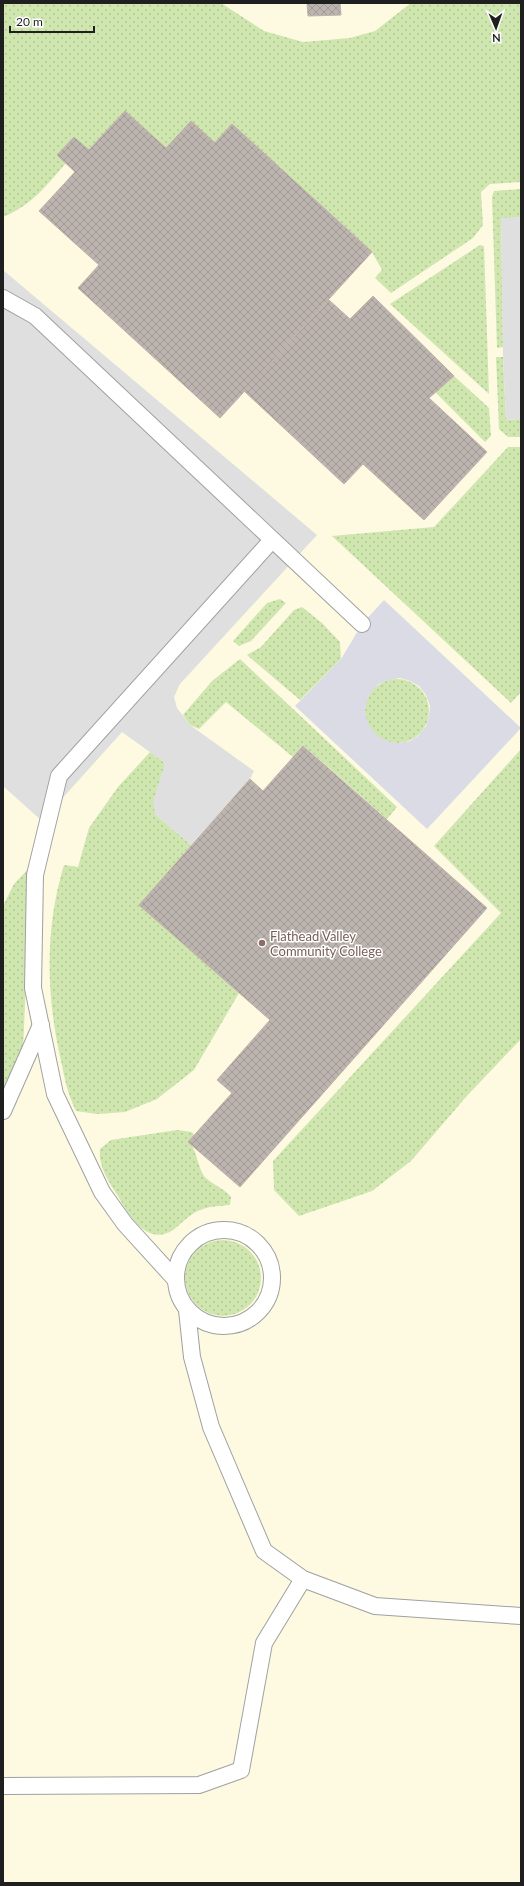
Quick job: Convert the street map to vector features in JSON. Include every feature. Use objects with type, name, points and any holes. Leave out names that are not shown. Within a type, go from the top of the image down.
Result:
[{"type":"lane","points":[[3,298],[35,316],[362,624]]},
{"type":"lane","points":[[175,1279],[125,1224],[102,1192],[55,1094],[32,988],[35,875],[60,776],[272,540]]},
{"type":"lane","points":[[3,1112],[41,1025]]},
{"type":"lane","points":[[226,1230],[241,1233],[254,1241],[265,1252],[271,1266],[272,1282],[269,1297],[260,1310],[248,1320],[232,1326],[215,1326],[200,1320],[187,1310],[178,1296],[175,1279],[177,1264],[185,1249],[196,1238],[210,1232],[226,1230]]},
{"type":"lane","points":[[187,1310],[192,1357],[211,1427],[264,1551],[303,1579],[375,1606],[521,1616]]},
{"type":"lane","points":[[3,1786],[199,1786],[241,1770],[264,1643],[303,1579]]},
{"type":"shaded area","name":"Flathead Valley Community College","points":[[3,3],[521,3],[521,1883],[3,1883]]},
{"type":"shaded area","points":[[521,217],[521,419],[506,420],[503,357],[501,218]]},
{"type":"shaded area","points":[[3,270],[317,535],[180,684],[174,697],[177,708],[190,725],[254,771],[250,779],[191,845],[155,814],[153,801],[165,763],[122,732],[42,821],[3,786]]},
{"type":"shaded area","points":[[384,600],[521,728],[427,829],[295,706],[341,659],[362,624]],"holes":[[[400,678],[419,686],[426,695],[430,706],[426,726],[419,735],[410,741],[399,743],[389,742],[379,737],[372,730],[367,721],[365,711],[367,700],[372,691],[379,684]]]},
{"type":"green space","points":[[3,3],[221,3],[264,31],[303,42],[350,38],[375,31],[411,3],[521,3],[521,182],[490,184],[481,192],[483,225],[473,238],[391,293],[375,278],[382,270],[372,252],[232,125],[215,143],[166,148],[125,111],[89,150],[74,137],[57,155],[66,163],[52,179],[30,201],[3,217]]},
{"type":"green space","points":[[521,189],[521,217],[501,219],[503,347],[497,348],[492,197],[494,191]]},
{"type":"green space","points":[[480,245],[484,246],[489,394],[390,304]]},
{"type":"green space","points":[[496,357],[503,357],[506,420],[521,419],[521,437],[508,437],[499,429]]},
{"type":"green space","points":[[454,376],[489,408],[491,436],[485,442],[435,392]]},
{"type":"green space","points":[[508,447],[521,447],[521,692],[511,703],[332,536],[434,527]]},
{"type":"green space","points":[[280,599],[286,603],[251,641],[239,646],[233,641],[267,603]]},
{"type":"green space","points":[[302,607],[322,623],[340,642],[341,659],[300,700],[247,655],[261,647],[294,610]]},
{"type":"green space","points":[[240,659],[397,807],[387,819],[304,746],[293,757],[226,702],[199,729],[190,725],[183,715],[212,681]]},
{"type":"green space","points":[[391,679],[403,679],[420,688],[427,699],[429,711],[427,723],[420,734],[403,743],[391,743],[379,738],[370,729],[365,717],[365,705],[370,693],[379,684]]},
{"type":"green space","points":[[521,749],[521,1039],[465,1098],[411,1161],[372,1191],[299,1216],[274,1190],[273,1161],[501,913],[434,846]]},
{"type":"green space","points":[[150,752],[165,763],[155,814],[191,845],[139,905],[239,993],[194,1070],[157,1099],[125,1112],[97,1114],[76,1111],[64,1077],[52,1008],[50,960],[53,912],[64,865],[78,867],[89,828],[118,787]]},
{"type":"green space","points":[[31,866],[23,1050],[3,1092],[3,906],[14,884]]},
{"type":"green space","points":[[177,1130],[192,1132],[194,1135],[189,1142],[194,1149],[204,1176],[231,1197],[230,1205],[209,1207],[199,1210],[173,1230],[164,1234],[155,1234],[140,1226],[127,1211],[102,1168],[100,1149],[111,1140]]},
{"type":"green space","points":[[223,1240],[238,1243],[250,1251],[258,1263],[261,1278],[258,1293],[250,1305],[238,1313],[223,1316],[208,1313],[196,1305],[188,1293],[185,1278],[188,1263],[196,1251],[208,1243]]},
{"type":"building","points":[[307,3],[340,3],[341,15],[308,16]]},
{"type":"building","points":[[125,111],[166,148],[191,121],[215,143],[232,124],[372,252],[220,418],[78,288],[99,265],[39,211],[75,172],[57,155],[74,137],[89,150]]},
{"type":"building","points":[[373,296],[454,376],[429,398],[487,452],[424,520],[363,464],[344,484],[244,391],[329,300],[350,319]]},
{"type":"building","points":[[303,746],[487,908],[240,1187],[188,1142],[232,1093],[217,1080],[270,1020],[139,905],[250,779],[263,791]]},
{"type":"place","name":"Flathead Valley Community College","points":[[262,943]]}]
